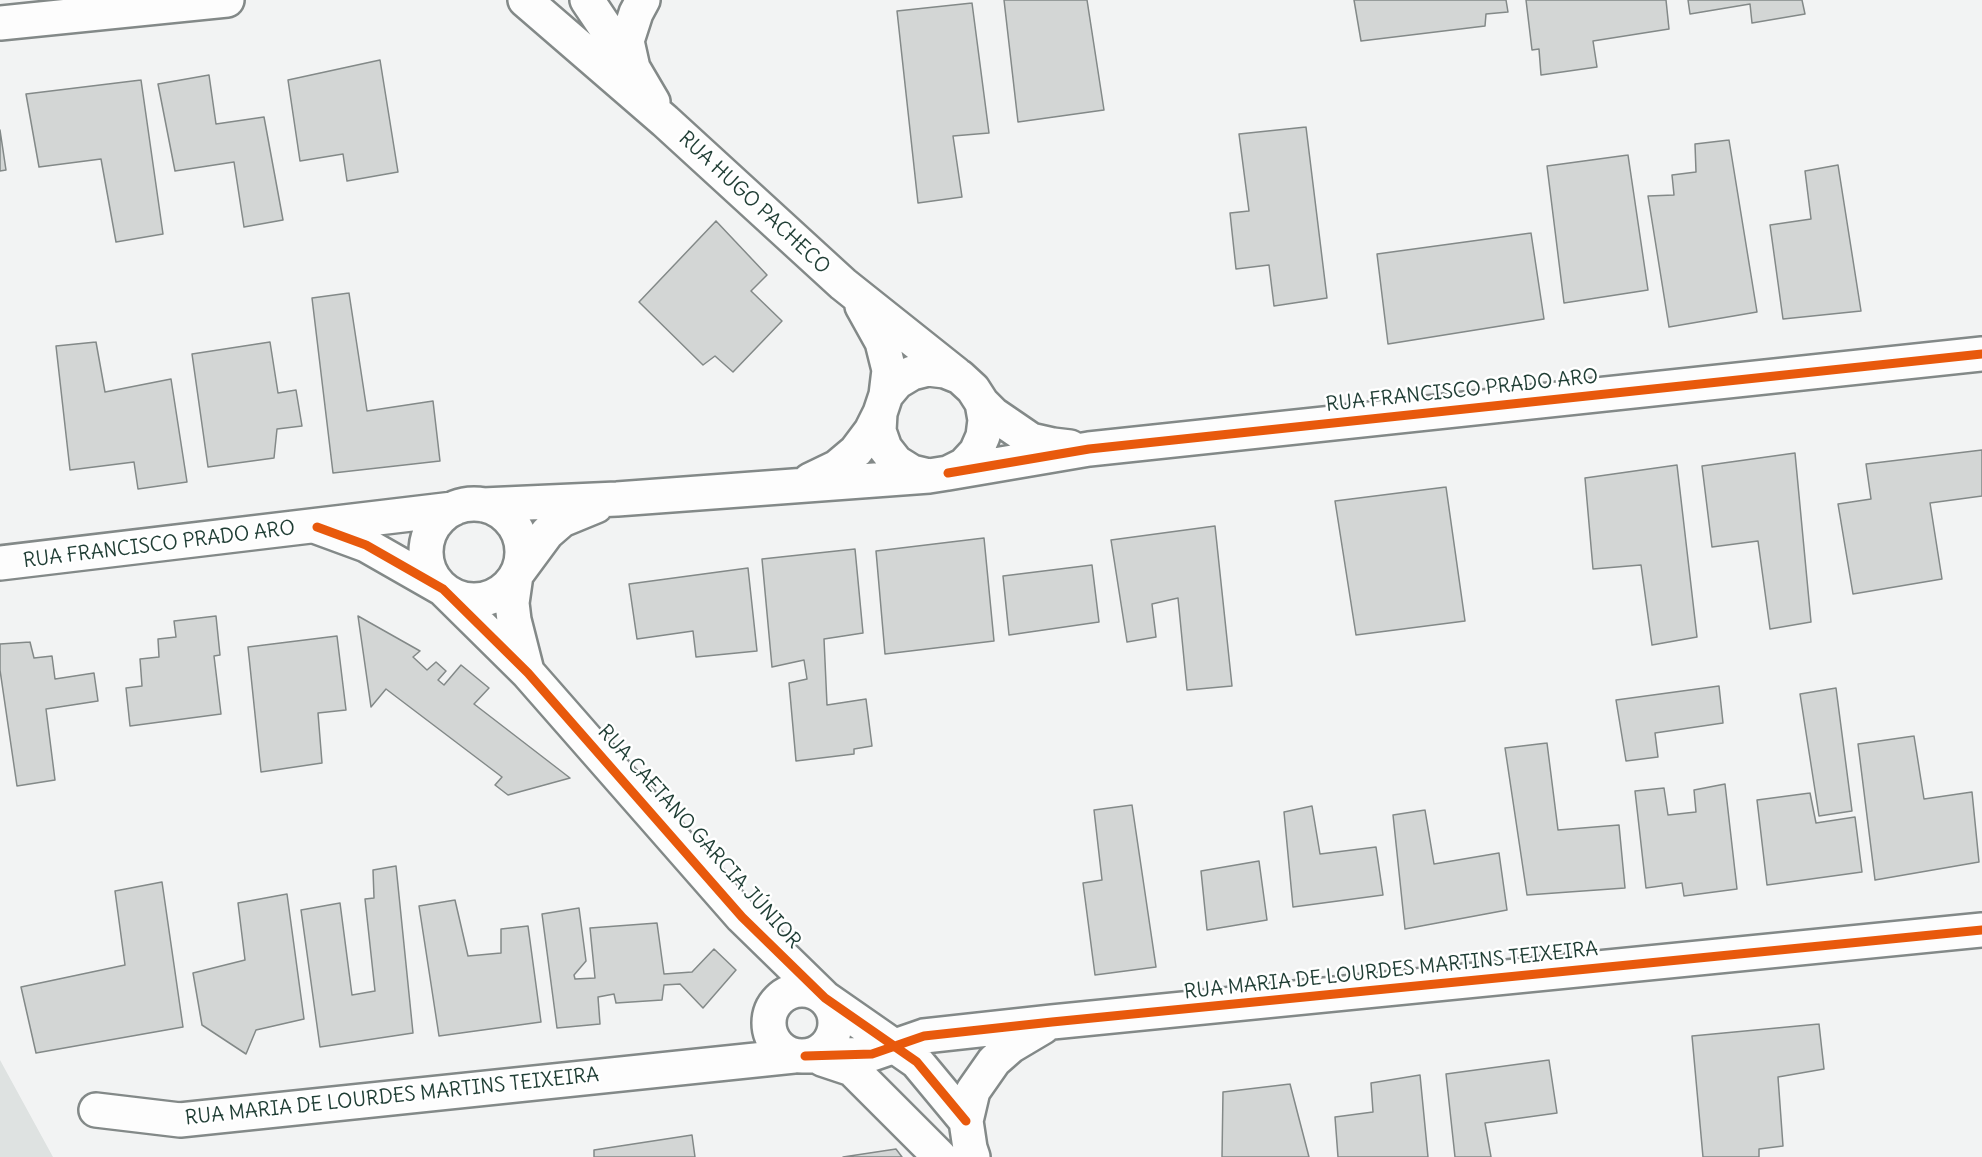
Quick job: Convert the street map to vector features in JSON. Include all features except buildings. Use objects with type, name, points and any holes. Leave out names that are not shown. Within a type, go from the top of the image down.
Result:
[{"type":"street","points":[[0,23],[227,0]]},
{"type":"street","name":"RUA HUGO PACHECO","points":[[525,0],[665,121],[843,284],[960,377]]},
{"type":"street","name":"RUA HUGO PACHECO","points":[[587,0],[633,68],[665,121]]},
{"type":"street","name":"RUA HUGO PACHECO","points":[[633,68],[627,41],[636,13],[644,0]]},
{"type":"street","name":"RUA HUGO PACHECO","points":[[843,284],[863,307],[882,342],[890,370],[883,404]]},
{"type":"street","name":"RUA FRANCISCO PRADO ARO","points":[[0,563],[468,507],[617,499],[939,475],[1089,448],[1982,354]]},
{"type":"street","points":[[928,369],[945,370],[960,377],[973,388],[982,403],[985,420],[983,436],[976,452],[964,465],[939,475],[912,472],[896,462],[885,448],[879,431],[883,404],[897,382],[912,373],[928,369]]},
{"type":"street","name":"RUA FRANCISCO PRADO ARO","points":[[982,403],[993,414],[1031,440],[1053,445],[1089,448]]},
{"type":"street","name":"RUA FRANCISCO PRADO ARO","points":[[794,485],[813,480],[837,467],[856,451],[871,431],[883,404]]},
{"type":"street","name":"RUA FRANCISCO PRADO ARO","points":[[516,575],[547,533],[562,520],[617,499]]},
{"type":"street","points":[[468,507],[497,510],[509,519],[517,531],[521,546],[521,561],[516,575],[500,592],[477,600],[465,600],[443,589],[429,570],[426,558],[431,531],[440,518],[468,507]]},
{"type":"street","name":"RUA FRANCISCO PRADO ARO","points":[[317,526],[366,544],[443,589]]},
{"type":"street","name":"RUA CAETANO GARCIA JÚNIOR","points":[[516,575],[512,603],[514,620],[528,673]]},
{"type":"street","name":"RUA CAETANO GARCIA JÚNIOR","points":[[443,589],[528,673],[742,917],[825,998],[917,1062],[966,1121]]},
{"type":"street","name":"RUA CAETANO GARCIA JÚNIOR","points":[[742,917],[773,978],[773,1009]]},
{"type":"street","name":"RUA MARIA DE LOURDES MARTINS TEIXEIRA","points":[[96,1110],[180,1120],[800,1056],[872,1054],[924,1036],[1982,930]]},
{"type":"street","points":[[800,1056],[816,1054],[825,1047],[835,1029],[835,1017],[825,998],[815,992],[804,990],[793,991],[782,996],[773,1009],[769,1025],[771,1035],[777,1045],[784,1052],[800,1056],[841,1064],[852,1069],[940,1157]]},
{"type":"street","name":"RUA MARIA DE LOURDES MARTINS TEIXEIRA","points":[[687,1067],[732,1047],[754,1031],[773,1009]]},
{"type":"street","points":[[973,1157],[966,1121],[974,1091],[994,1061],[1011,1046],[1052,1022]]},
{"type":"shaded area","points":[[0,1060],[53,1157],[0,1157]]},
{"type":"cycle path","points":[[948,473],[1089,449],[1982,354]]},
{"type":"cycle path","points":[[317,527],[366,545],[443,589],[528,673],[742,917],[825,998],[917,1062],[966,1121]]},
{"type":"cycle path","points":[[805,1056],[872,1054],[924,1036],[1052,1022],[1982,930]]}]
